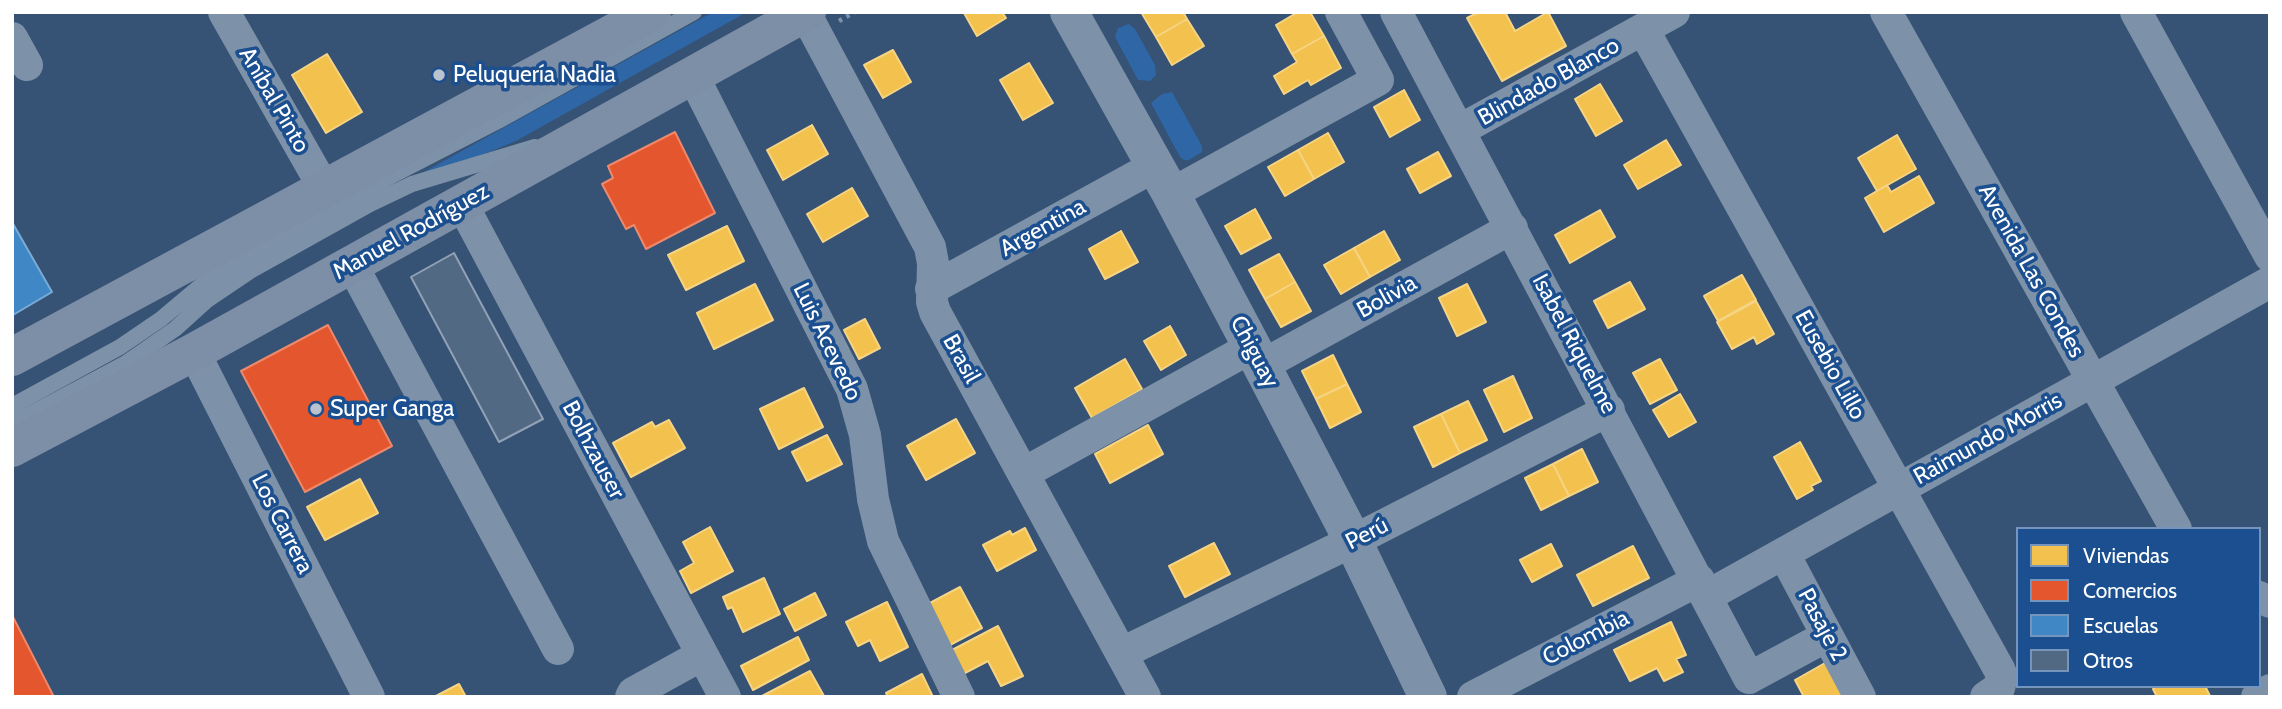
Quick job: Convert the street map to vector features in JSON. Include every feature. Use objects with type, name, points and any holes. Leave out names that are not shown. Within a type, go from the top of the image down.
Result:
[{"type":"main road","points":[[12,356],[650,13]]},
{"type":"main road","name":"Manuel Rodríguez","points":[[12,448],[194,352],[806,13]]},
{"type":"street","name":"Aníbal Pinto","points":[[223,12],[324,188]]},
{"type":"street","name":"Chiguay","points":[[1069,12],[1163,180],[1353,541],[1428,697]]},
{"type":"street","name":"Argentina","points":[[931,289],[1378,80],[1341,12]]},
{"type":"street","name":"Isabel Riquelme","points":[[1396,12],[1749,678],[1827,636]]},
{"type":"street","name":"Blindado Blanco","points":[[1460,130],[1674,12]]},
{"type":"street","name":"Avenida Las Condes","points":[[1886,12],[2175,527]]},
{"type":"street","points":[[2136,12],[2270,256]]},
{"type":"street","name":"Brasil","points":[[806,13],[930,247],[933,263],[931,289],[935,312],[1145,697]]},
{"type":"street","name":"Eusebio Lillo","points":[[1643,29],[1999,669],[2001,683],[1986,697]]},
{"type":"street","name":"Luis Acevedo","points":[[693,76],[852,389],[866,435],[873,499],[883,541],[959,697]]},
{"type":"street","name":"Bolhzauser","points":[[462,204],[724,697]]},
{"type":"street","name":"Bolivia","points":[[1024,473],[1512,228]]},
{"type":"street","points":[[352,265],[558,649]]},
{"type":"street","name":"Raimundo Morris","points":[[1703,588],[1784,554],[2270,282]]},
{"type":"street","name":"Los Carrera","points":[[194,352],[369,697]]},
{"type":"street","name":"Perú","points":[[1122,653],[1353,541],[1609,410]]},
{"type":"street","name":"Pasaje 2","points":[[1784,554],[1860,697]]},
{"type":"street","name":"Colombia","points":[[1473,697],[1703,588]]},
{"type":"street","points":[[631,697],[702,655]]},
{"type":"street","points":[[2258,697],[2270,690]]},
{"type":"lane","points":[[12,406],[120,347],[152,326],[205,282],[246,256],[694,12]]},
{"type":"lane","points":[[693,76],[714,54],[752,24]]},
{"type":"lane","points":[[12,424],[126,363],[175,329],[207,300],[250,271],[393,192],[514,152],[580,139]]},
{"type":"shaded area","points":[[713,12],[747,12],[516,141],[477,157],[422,173]]},
{"type":"shaded area","points":[[1129,24],[1135,29],[1155,65],[1156,75],[1150,81],[1138,80],[1115,37],[1118,28]]},
{"type":"shaded area","points":[[1172,92],[1202,146],[1202,152],[1189,160],[1180,157],[1151,103],[1162,94]]},
{"type":"building: Viviendas","points":[[1002,12],[1006,18],[977,36],[964,13]]},
{"type":"building: Viviendas","points":[[1141,12],[1183,12],[1187,19],[1156,37]]},
{"type":"building: Viviendas","points":[[1298,12],[1310,12],[1324,36],[1292,54],[1276,25]]},
{"type":"building: Viviendas","points":[[1479,12],[1505,12],[1515,31],[1548,12],[1566,46],[1502,81],[1467,18]]},
{"type":"building: Viviendas","points":[[1187,19],[1204,46],[1172,65],[1156,37]]},
{"type":"building: Viviendas","points":[[1324,36],[1341,68],[1311,85],[1308,80],[1284,94],[1274,76],[1297,62],[1292,54]]},
{"type":"building: Viviendas","points":[[893,50],[911,82],[883,98],[864,65]]},
{"type":"building: Viviendas","points":[[327,54],[362,112],[326,133],[292,75]]},
{"type":"building: Viviendas","points":[[1029,63],[1053,103],[1023,120],[1000,80]]},
{"type":"building: Viviendas","points":[[1600,84],[1622,121],[1596,136],[1575,99]]},
{"type":"building: Viviendas","points":[[1404,90],[1420,120],[1390,137],[1374,107]]},
{"type":"building: Viviendas","points":[[812,125],[828,154],[783,180],[767,150]]},
{"type":"building: Viviendas","points":[[1328,133],[1344,162],[1314,179],[1298,150]]},
{"type":"building: Viviendas","points":[[1897,135],[1916,169],[1877,191],[1858,158]]},
{"type":"building: Viviendas","points":[[1666,140],[1681,165],[1638,189],[1624,165]]},
{"type":"building: Viviendas","points":[[1298,150],[1314,179],[1285,196],[1268,167]]},
{"type":"building: Viviendas","points":[[1438,152],[1451,176],[1420,193],[1407,169]]},
{"type":"building: Viviendas","points":[[1919,176],[1934,203],[1884,232],[1865,198],[1887,185],[1891,192]]},
{"type":"building: Viviendas","points":[[852,188],[868,216],[823,242],[807,214]]},
{"type":"building: Viviendas","points":[[1255,209],[1271,238],[1241,254],[1225,226]]},
{"type":"building: Viviendas","points":[[1600,210],[1615,237],[1570,263],[1555,235]]},
{"type":"building: Viviendas","points":[[727,226],[744,261],[686,290],[668,255]]},
{"type":"building: Viviendas","points":[[1121,231],[1138,262],[1105,279],[1089,249]]},
{"type":"building: Viviendas","points":[[1384,231],[1400,260],[1370,277],[1354,248]]},
{"type":"building: Viviendas","points":[[1354,248],[1370,277],[1341,294],[1324,265]]},
{"type":"building: Viviendas","points":[[1279,254],[1295,282],[1265,299],[1249,270]]},
{"type":"building: Viviendas","points":[[1742,275],[1756,300],[1718,321],[1704,296]]},
{"type":"building: Viviendas","points":[[1295,282],[1311,311],[1281,327],[1265,299]]},
{"type":"building: Viviendas","points":[[1630,282],[1645,309],[1608,328],[1594,301]]},
{"type":"building: Viviendas","points":[[755,284],[773,320],[714,349],[697,313]]},
{"type":"building: Viviendas","points":[[1467,284],[1486,322],[1457,336],[1439,298]]},
{"type":"building: Viviendas","points":[[1756,301],[1774,334],[1757,344],[1754,337],[1732,349],[1717,322]]},
{"type":"building: Viviendas","points":[[865,319],[880,348],[859,359],[844,330]]},
{"type":"building: Viviendas","points":[[1170,326],[1186,355],[1161,370],[1144,341]]},
{"type":"building: Viviendas","points":[[1333,355],[1347,384],[1316,399],[1302,371]]},
{"type":"building: Viviendas","points":[[1125,359],[1142,389],[1092,418],[1075,388]]},
{"type":"building: Viviendas","points":[[1660,359],[1677,390],[1650,404],[1633,373]]},
{"type":"building: Viviendas","points":[[1513,376],[1532,418],[1504,432],[1484,390]]},
{"type":"building: Viviendas","points":[[1347,384],[1361,412],[1330,428],[1316,399]]},
{"type":"building: Viviendas","points":[[804,388],[823,427],[779,449],[760,409]]},
{"type":"building: Viviendas","points":[[1680,394],[1696,422],[1669,437],[1653,410]]},
{"type":"building: Viviendas","points":[[1468,401],[1487,440],[1460,453],[1441,414]]},
{"type":"building: Viviendas","points":[[1441,414],[1460,453],[1433,467],[1414,427]]},
{"type":"building: Viviendas","points":[[956,419],[975,453],[926,480],[907,446]]},
{"type":"building: Viviendas","points":[[669,420],[685,448],[631,477],[613,443],[652,422],[655,427]]},
{"type":"building: Viviendas","points":[[1148,425],[1163,454],[1110,483],[1095,454]]},
{"type":"building: Viviendas","points":[[827,435],[842,464],[807,481],[792,452]]},
{"type":"building: Viviendas","points":[[1800,442],[1821,481],[1811,486],[1813,490],[1797,499],[1774,457]]},
{"type":"building: Viviendas","points":[[1582,449],[1598,482],[1569,496],[1553,464]]},
{"type":"building: Viviendas","points":[[1553,464],[1569,496],[1541,510],[1525,478]]},
{"type":"building: Viviendas","points":[[360,479],[378,513],[325,540],[307,507]]},
{"type":"building: Viviendas","points":[[710,527],[733,571],[691,593],[680,571],[694,563],[683,542]]},
{"type":"building: Viviendas","points":[[1025,528],[1036,550],[997,571],[983,545],[1010,531],[1012,535]]},
{"type":"building: Viviendas","points":[[1214,543],[1230,574],[1185,597],[1169,566]]},
{"type":"building: Viviendas","points":[[1551,544],[1562,566],[1532,582],[1520,560]]},
{"type":"building: Viviendas","points":[[1633,546],[1649,578],[1593,606],[1577,575]]},
{"type":"building: Viviendas","points":[[764,578],[780,614],[743,632],[732,607],[728,609],[723,597]]},
{"type":"building: Viviendas","points":[[960,587],[982,628],[950,645],[928,604]]},
{"type":"building: Viviendas","points":[[815,593],[826,615],[795,631],[784,609]]},
{"type":"building: Viviendas","points":[[887,602],[908,647],[880,661],[870,640],[858,646],[846,622]]},
{"type":"building: Viviendas","points":[[1671,622],[1686,655],[1676,659],[1683,672],[1664,681],[1657,668],[1630,681],[1614,650]]},
{"type":"building: Viviendas","points":[[998,626],[1023,676],[1001,686],[988,661],[963,674],[952,650]]},
{"type":"building: Viviendas","points":[[798,637],[809,660],[753,690],[741,666]]},
{"type":"building: Viviendas","points":[[1825,663],[1844,697],[1804,697],[1795,680]]},
{"type":"building: Viviendas","points":[[810,671],[824,696],[762,697],[762,696]]},
{"type":"building: Viviendas","points":[[922,674],[933,697],[888,697],[886,693]]},
{"type":"building: Viviendas","points":[[459,684],[466,697],[434,697]]},
{"type":"building: Viviendas","points":[[2206,688],[2210,696],[2157,697],[2153,689]]},
{"type":"building: Comercios","points":[[675,132],[715,213],[646,249],[634,225],[626,229],[602,184],[613,178],[608,166]]},
{"type":"building: Comercios","name":"Super Ganga","points":[[328,325],[392,446],[305,492],[241,371]]},
{"type":"building: Comercios","points":[[12,615],[54,697],[12,697]]},
{"type":"building: Escuelas","points":[[12,222],[52,292],[13,315],[12,314]]},
{"type":"building: Otros","points":[[454,253],[543,419],[499,442],[411,277]]},
{"type":"place","name":"Peluquería Nadia","points":[[439,75]]},
{"type":"place","name":"Super Ganga","points":[[316,409]]}]
